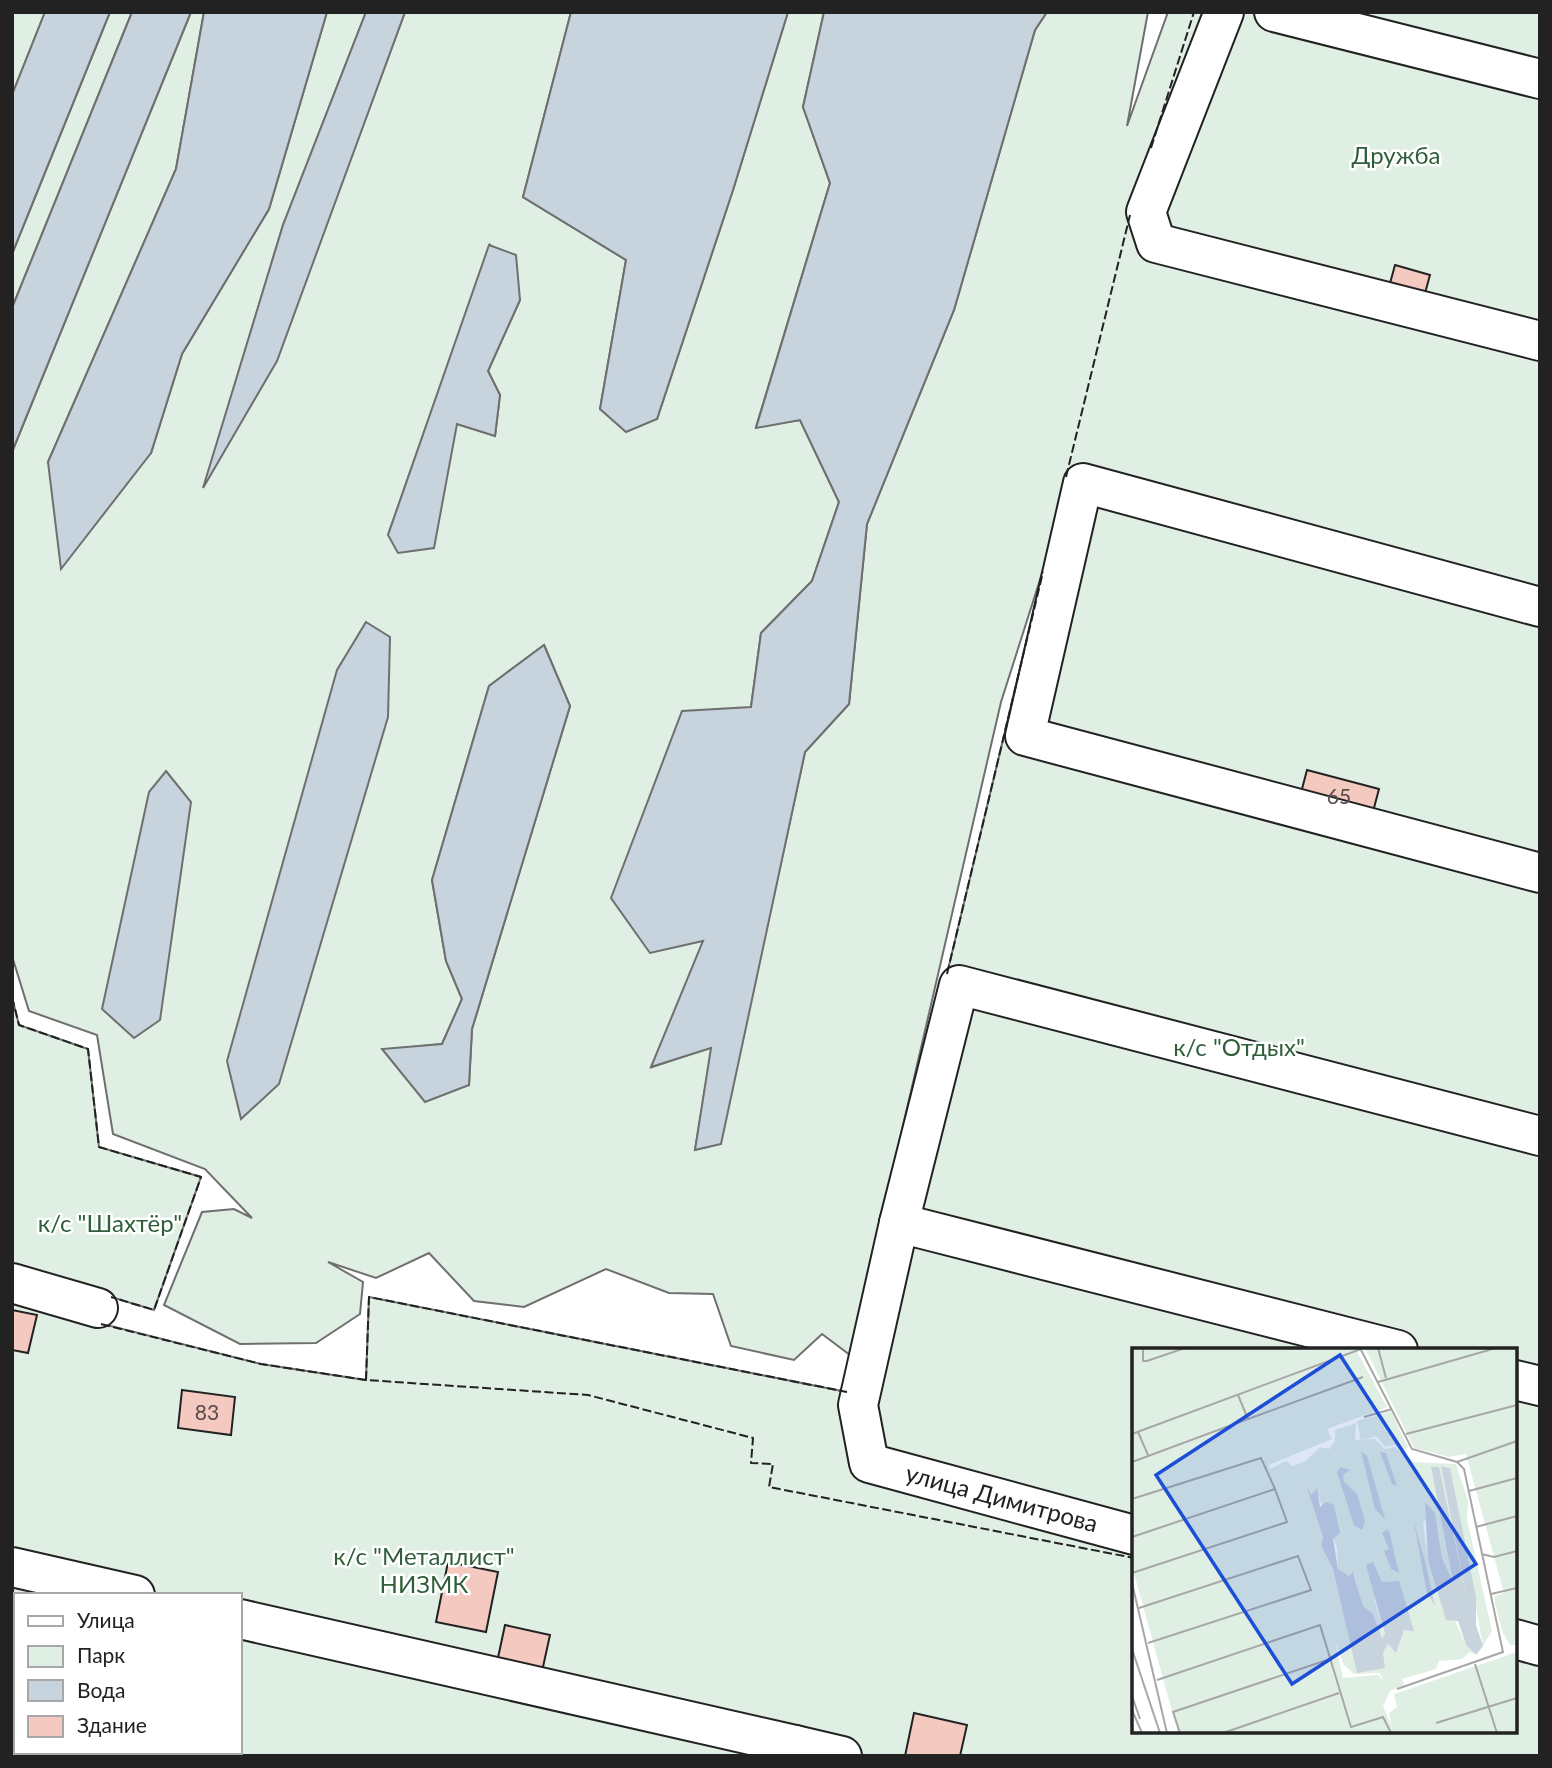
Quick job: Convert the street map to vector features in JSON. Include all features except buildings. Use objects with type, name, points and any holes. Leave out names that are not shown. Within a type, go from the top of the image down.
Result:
[{"type":"lane","points":[[1224,12],[1146,212],[1156,243],[1540,341]]},
{"type":"lane","points":[[1274,12],[1540,79]]},
{"type":"lane","points":[[1540,607],[1083,483],[1025,736],[1540,873]]},
{"type":"lane","points":[[1390,1348],[899,1223],[959,985],[1540,1136]]},
{"type":"lane","name":"улица Димитрова","points":[[899,1223],[858,1405],[869,1463],[1132,1534]]},
{"type":"lane","points":[[12,1283],[98,1308]]},
{"type":"lane","points":[[1517,1380],[1540,1386]]},
{"type":"lane","points":[[12,1567],[126,1593]]},
{"type":"lane","points":[[242,1619],[794,1750],[842,1756]]},
{"type":"lane","points":[[1517,1640],[1540,1646]]},
{"type":"green space","points":[[12,12],[45,12],[12,95]]},
{"type":"green space","points":[[110,12],[132,12],[12,308],[12,254]]},
{"type":"green space","points":[[191,12],[204,12],[176,169],[48,462],[151,453],[182,354],[269,209],[327,12],[366,12],[283,225],[205,484],[276,361],[405,12],[571,12],[523,197],[626,260],[600,409],[657,419],[733,190],[788,12],[824,12],[803,107],[830,183],[756,427],[800,420],[839,502],[812,581],[761,633],[751,707],[704,940],[652,1067],[712,1047],[695,1150],[720,1144],[805,752],[849,704],[867,524],[954,310],[1035,30],[1047,12],[1148,12],[1127,126],[1168,12],[1540,12],[1540,1756],[12,1756],[12,1301],[261,1364],[366,1380],[369,1297],[847,1392],[1045,564],[1001,702],[850,1355],[822,1334],[794,1360],[731,1346],[713,1294],[669,1293],[606,1269],[524,1307],[474,1301],[429,1253],[376,1278],[328,1262],[363,1282],[360,1314],[316,1343],[240,1344],[164,1305],[202,1212],[234,1209],[252,1218],[205,1169],[113,1134],[97,1035],[29,1011],[12,956],[12,452]],"holes":[[[490,245],[520,300],[488,371],[500,395],[495,436],[457,424],[388,535]],[[544,645],[570,706],[472,1029],[469,1085],[383,1050],[442,1044],[462,999],[446,961],[432,880],[489,686]]]},
{"type":"green space","name":"к/с \"Шахтёр\"","points":[[12,997],[19,1025],[88,1049],[99,1147],[201,1177],[154,1310],[12,1267]]},
{"type":"water","points":[[45,12],[110,12],[12,254],[12,95]]},
{"type":"water","points":[[132,12],[191,12],[12,452],[12,308]]},
{"type":"water","points":[[204,12],[327,12],[269,209],[182,354],[151,453],[61,569],[48,462],[176,169]]},
{"type":"water","points":[[366,12],[405,12],[277,361],[203,488],[283,225]]},
{"type":"water","points":[[571,12],[788,12],[733,190],[657,419],[626,432],[600,409],[626,260],[523,197]]},
{"type":"water","points":[[824,12],[1047,12],[1035,30],[954,310],[867,524],[849,704],[805,752],[721,1144],[695,1150],[711,1048],[651,1067],[703,941],[650,953],[611,898],[682,711],[751,707],[761,633],[812,581],[839,502],[800,420],[756,428],[830,183],[803,107]]},
{"type":"water","points":[[489,245],[516,255],[520,300],[488,371],[500,395],[495,436],[457,424],[434,548],[398,553],[388,535]]},
{"type":"water","points":[[366,622],[390,637],[388,717],[279,1084],[241,1119],[227,1061],[337,670]]},
{"type":"water","points":[[544,645],[570,706],[472,1029],[469,1085],[425,1102],[382,1049],[442,1044],[462,999],[446,961],[432,880],[489,686]]},
{"type":"water","points":[[166,771],[191,802],[160,1020],[134,1038],[102,1009],[149,792]]},
{"type":"fence","points":[[1151,148],[1194,12]]},
{"type":"fence","points":[[1066,477],[1130,215]]},
{"type":"fence","points":[[947,974],[1043,572]]},
{"type":"fence","points":[[12,997],[19,1025],[88,1049],[99,1147],[201,1177],[154,1310],[111,1297]]},
{"type":"fence","points":[[366,1380],[369,1297],[847,1392]]},
{"type":"fence","points":[[101,1324],[261,1364],[366,1380],[588,1395],[753,1438],[751,1463],[773,1464],[769,1487],[1132,1558]]},
{"type":"park label","name":"Дружба","points":[[1396,156]]},
{"type":"park label","name":"к/с \"Отдых\"","points":[[1239,1048]]},
{"type":"park label","name":"к/с \"Металлист\" НИЗМК","points":[[424,1571]]}]
